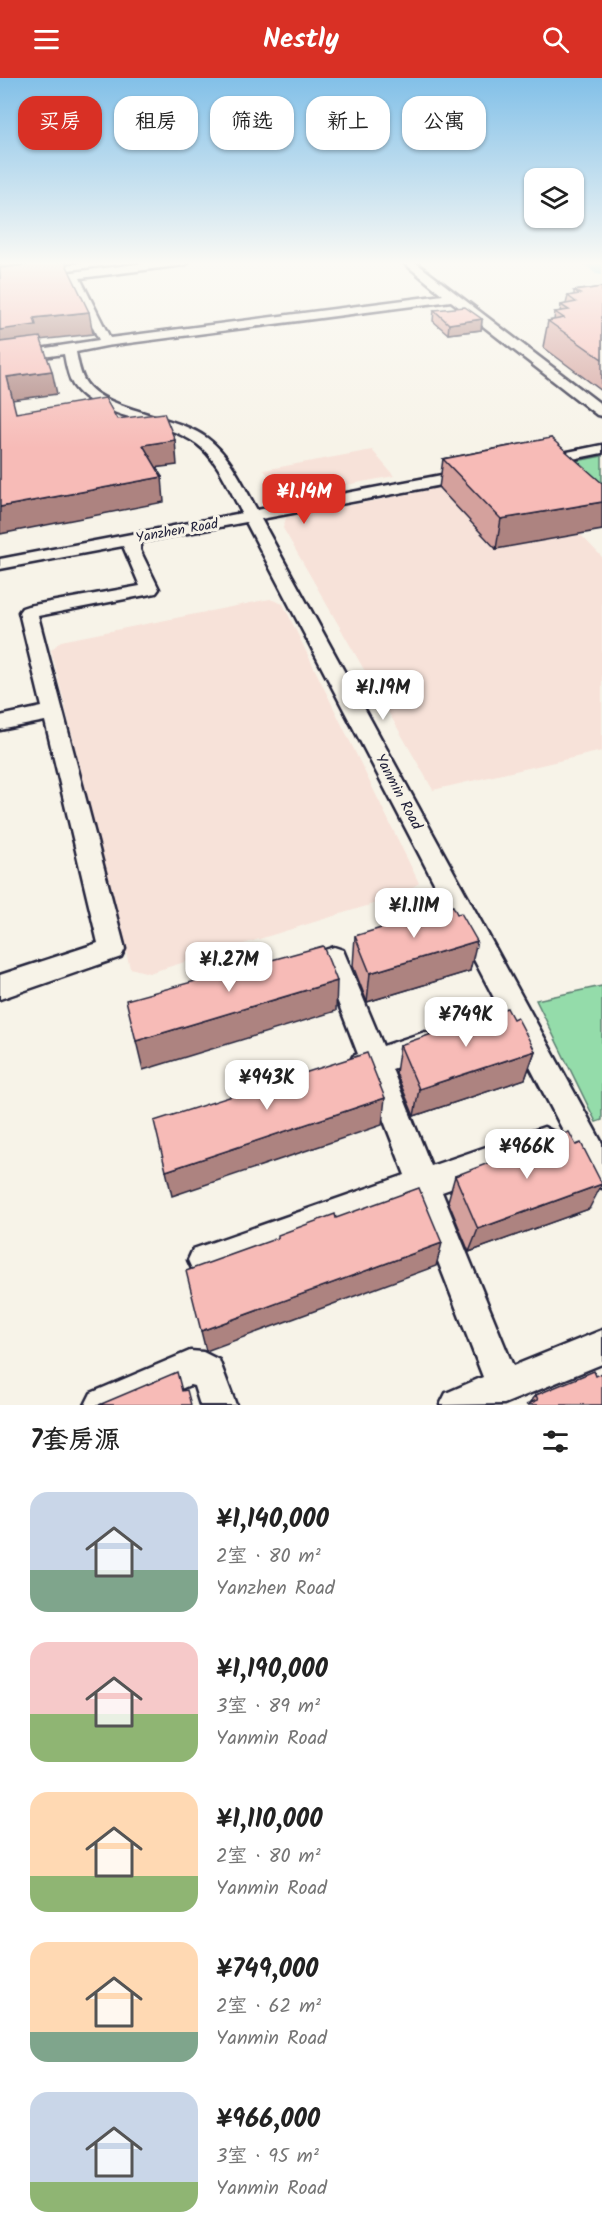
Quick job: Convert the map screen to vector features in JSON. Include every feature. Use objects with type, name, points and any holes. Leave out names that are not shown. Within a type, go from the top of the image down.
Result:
[{"type":"street","points":[[97,324],[106,342]]},
{"type":"street","points":[[0,359],[69,350],[106,342],[245,324]]},
{"type":"street","points":[[488,324],[602,412]]},
{"type":"street","name":"Yanmin Road","points":[[69,350],[77,379],[88,393],[114,406],[182,429],[213,449],[227,470],[602,1173]]},
{"type":"street","points":[[522,465],[602,449]]},
{"type":"street","name":"Yanzhen Road","points":[[0,564],[252,518],[488,471]]},
{"type":"street","points":[[0,987],[112,949],[28,612],[150,589],[132,550],[131,539]]},
{"type":"street","points":[[0,723],[53,712]]},
{"type":"street","points":[[334,958],[504,1387]]},
{"type":"street","points":[[341,1072],[452,1037]]},
{"type":"street","points":[[204,1260],[544,1142]]},
{"type":"street","points":[[458,1405],[602,1347]]},
{"type":"street","points":[[102,1405],[196,1367],[207,1372],[218,1405]]},
{"type":"shaded area","points":[[372,450],[394,476],[282,497],[264,470]]},
{"type":"shaded area","points":[[439,488],[496,549],[580,534],[602,557],[602,751],[433,790],[283,528],[286,518]]},
{"type":"shaded area","points":[[270,599],[283,604],[419,883],[399,896],[149,973],[130,968],[51,650],[61,641]]},
{"type":"green space","points":[[602,456],[602,500],[546,467]]},
{"type":"green space","points":[[602,986],[602,1120],[596,1122],[536,1000]]},
{"type":"building","points":[[0,324],[36,325],[0,330]]},
{"type":"building","points":[[552,324],[602,324],[602,359]]},
{"type":"building","points":[[40,337],[52,371],[7,377],[16,413],[105,398],[117,419],[164,413],[175,440],[143,445],[162,477],[0,507],[0,342]]},
{"type":"building","points":[[551,438],[602,483],[602,502],[501,519],[443,459]]},
{"type":"building","points":[[453,906],[457,914],[461,913],[477,941],[370,973],[355,936]]},
{"type":"building","points":[[323,946],[337,981],[136,1041],[126,1000]]},
{"type":"building","points":[[507,1008],[513,1019],[517,1017],[535,1051],[419,1089],[400,1045]]},
{"type":"building","points":[[367,1053],[385,1098],[166,1171],[154,1121]]},
{"type":"building","points":[[569,1132],[576,1145],[581,1143],[602,1184],[478,1229],[455,1176]]},
{"type":"building","points":[[419,1188],[442,1243],[201,1331],[186,1271],[278,1238],[278,1235],[335,1214],[336,1218]]},
{"type":"building","points":[[594,1371],[596,1376],[602,1373],[602,1405],[526,1405],[538,1400],[536,1395]]},
{"type":"building","points":[[177,1372],[182,1391],[187,1390],[191,1405],[99,1405]]}]
